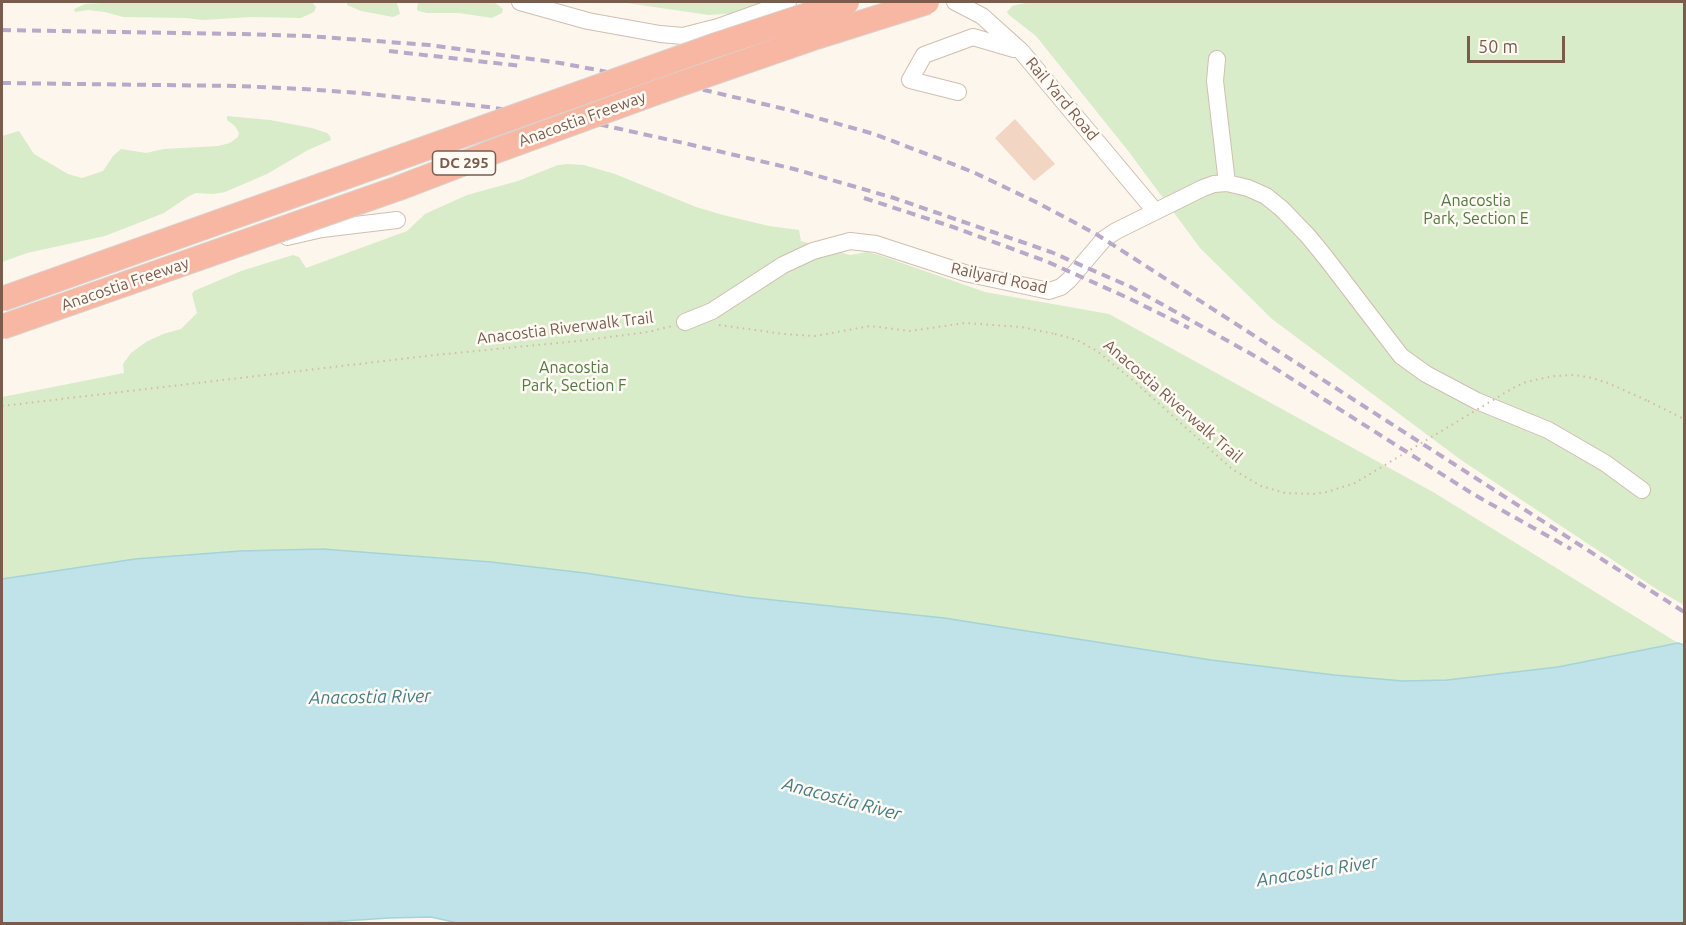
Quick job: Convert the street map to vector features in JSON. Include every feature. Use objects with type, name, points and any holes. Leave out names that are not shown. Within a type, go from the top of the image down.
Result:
[{"type":"highway","name":"Anacostia Freeway","points":[[2,299],[694,53],[847,2]]},
{"type":"highway","name":"Anacostia Freeway","points":[[2,327],[399,188],[660,91],[816,37],[927,2]]},
{"type":"lane","points":[[520,2],[588,21],[683,36],[718,27],[788,2]]},
{"type":"lane","name":"Rail Yard Road","points":[[955,2],[982,16],[1021,51],[1155,211]]},
{"type":"lane","points":[[958,92],[910,80],[924,55],[973,37],[1021,51]]},
{"type":"lane","points":[[1217,59],[1215,81],[1227,183],[1248,188],[1266,196],[1282,209],[1326,258],[1401,356],[1426,374],[1477,401],[1548,430],[1605,462],[1642,490]]},
{"type":"lane","name":"Railyard Road","points":[[685,322],[712,311],[783,265],[813,251],[850,241],[876,244],[965,273],[1049,291],[1061,287],[1069,280],[1110,234],[1203,188],[1227,183]]},
{"type":"lane","points":[[228,249],[322,229],[397,220]]},
{"type":"path","name":"Anacostia Riverwalk Trail","points":[[2,406],[435,355],[578,341],[648,332],[685,322]]},
{"type":"path","name":"Anacostia Riverwalk Trail","points":[[715,324],[803,336],[824,335],[870,326],[910,331],[965,323],[1021,327],[1077,340],[1097,351],[1136,383],[1232,469],[1261,486],[1285,493],[1320,493],[1355,483],[1513,388],[1533,380],[1574,375],[1592,378],[1608,383],[1684,419]]},
{"type":"green space","points":[[312,2],[316,7],[314,12],[301,18],[251,17],[203,20],[123,17],[88,10],[75,12],[74,9],[85,4]]},
{"type":"green space","points":[[347,2],[393,2],[397,3],[400,14],[393,17],[361,11],[347,5]]},
{"type":"green space","points":[[418,2],[494,2],[503,9],[502,13],[492,18],[459,13],[427,13],[418,11]]},
{"type":"green space","points":[[619,2],[770,2],[738,13],[709,15]]},
{"type":"green space","name":"Anacostia Park, Section E","points":[[1030,2],[1684,2],[1684,605],[1461,460],[1272,319],[1200,248],[1129,152],[1036,36],[1007,12],[1012,6]]},
{"type":"green space","points":[[227,116],[270,120],[312,128],[327,133],[331,140],[308,150],[267,174],[225,192],[196,193],[164,213],[105,236],[27,253],[2,262],[2,136],[19,131],[34,154],[68,174],[82,178],[103,171],[121,149],[146,153],[164,149],[218,146],[230,143],[238,137],[239,133],[235,126],[227,120]]},
{"type":"green space","name":"Anacostia Park, Section F","points":[[558,165],[584,165],[615,174],[696,207],[723,215],[769,226],[799,230],[801,241],[850,255],[867,252],[985,292],[1109,314],[1433,492],[1678,643],[1558,667],[1447,680],[1403,681],[1211,660],[944,618],[745,597],[585,573],[491,562],[405,555],[322,549],[240,551],[135,559],[2,579],[2,397],[124,373],[123,364],[131,353],[146,342],[181,329],[197,313],[192,294],[194,291],[241,271],[293,255],[299,257],[306,268],[407,231],[425,214],[467,195],[518,181]]},
{"type":"water","name":"Anacostia River","points":[[322,549],[491,562],[585,573],[745,597],[944,618],[1211,660],[1403,681],[1447,680],[1558,667],[1678,643],[1684,645],[1684,923],[462,924],[431,917],[260,923],[2,923],[2,579],[135,559],[240,551]]},
{"type":"building","points":[[1015,119],[1055,164],[1034,181],[995,138]]},
{"type":"railway","points":[[2,30],[308,36],[429,45],[560,63],[704,90],[789,110],[874,134],[975,173],[1096,234],[1684,612]]},
{"type":"railway","points":[[389,51],[521,66]]},
{"type":"railway","points":[[2,83],[303,89],[488,107],[593,123],[688,144],[794,169],[894,198],[1051,252],[1131,287],[1262,360],[1473,494],[1571,549]]},
{"type":"railway","points":[[864,198],[953,227],[1048,262],[1189,328]]}]
